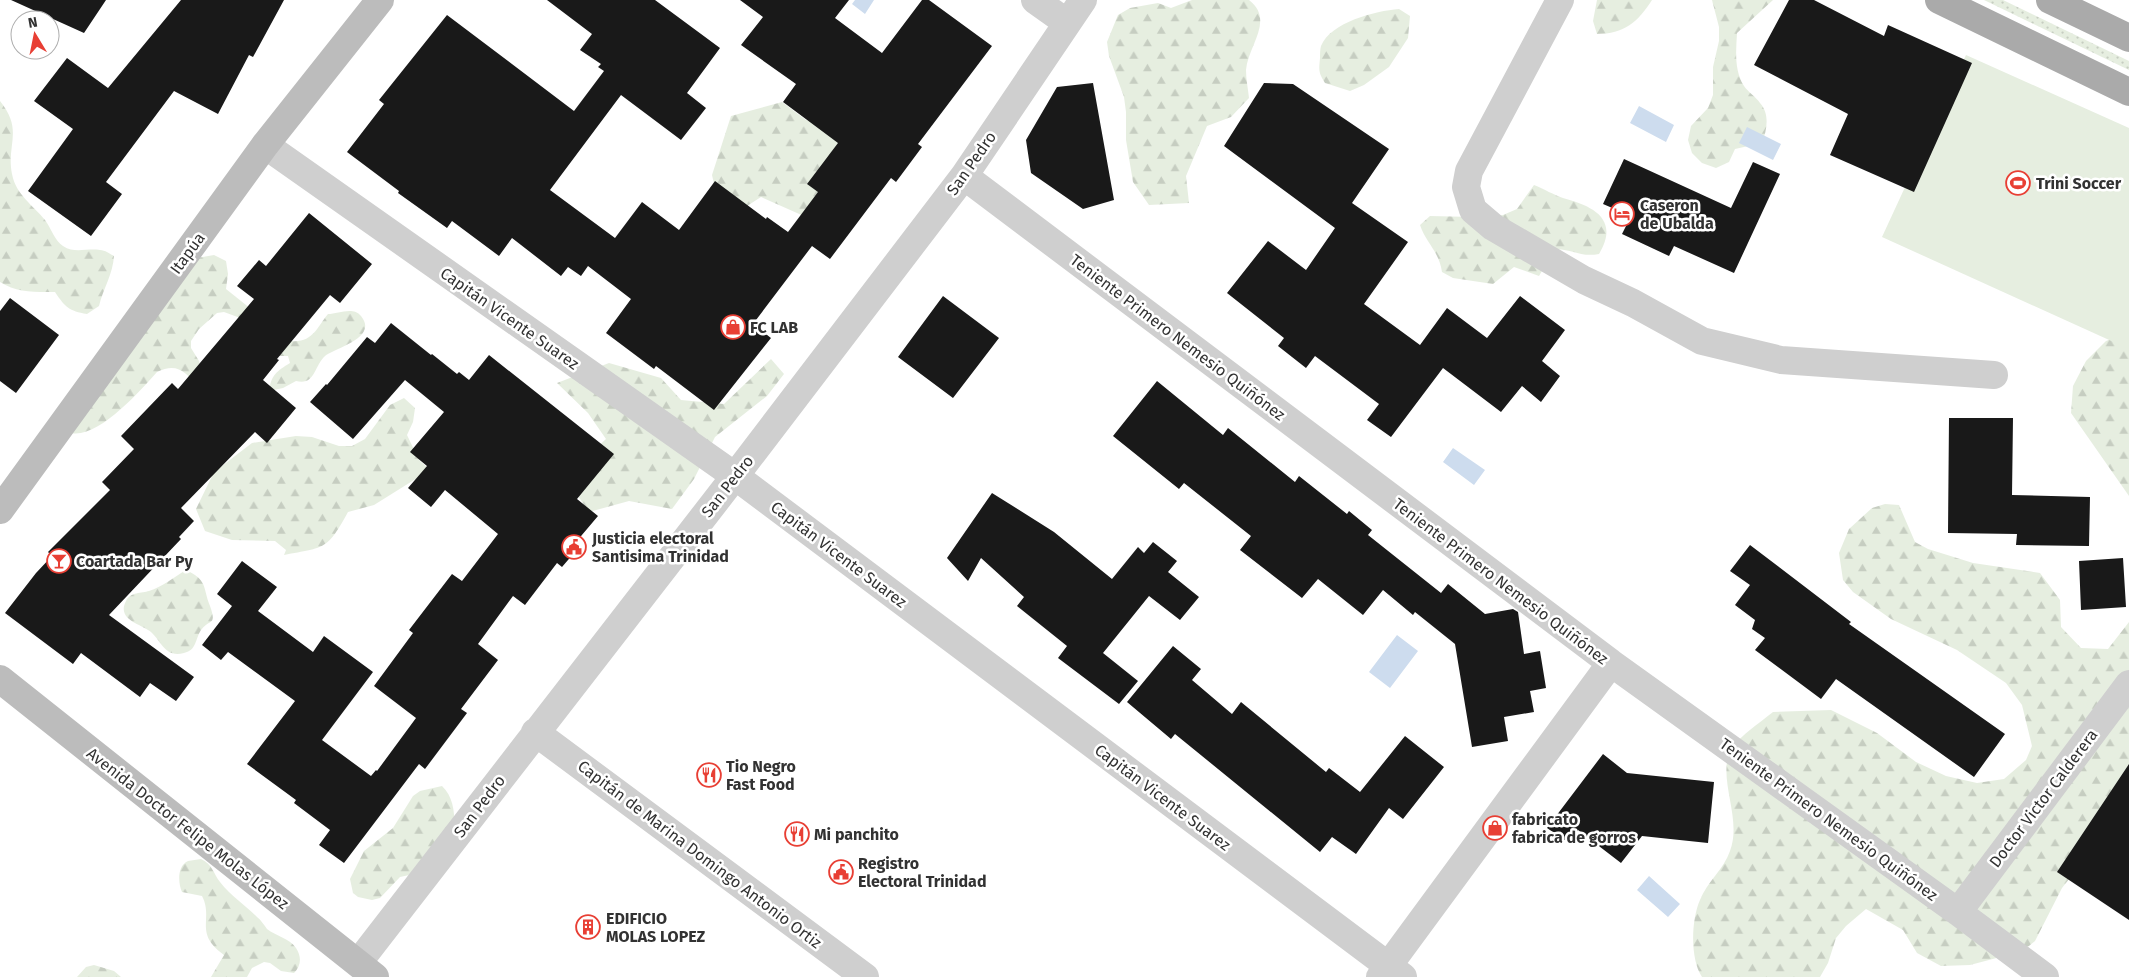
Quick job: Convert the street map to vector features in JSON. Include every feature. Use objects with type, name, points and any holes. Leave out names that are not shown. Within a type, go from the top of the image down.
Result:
[{"type":"main road","points":[[1939,0],[2129,92]]},
{"type":"main road","points":[[2050,0],[2129,38]]},
{"type":"street","name":"Itapúa","points":[[0,510],[265,145],[380,0]]},
{"type":"street","points":[[1035,0],[1066,22]]},
{"type":"street","name":"San Pedro","points":[[367,970],[536,732],[735,476],[964,176],[1066,22],[1083,0]]},
{"type":"street","points":[[1560,0],[1469,171],[1466,186],[1469,200],[1473,210],[1486,222],[1584,280],[1633,303],[1702,341],[1781,360],[1994,375]]},
{"type":"street","name":"Capitán Vicente Suarez","points":[[265,145],[735,476],[1390,973]]},
{"type":"street","name":"Teniente Primero Nemesio Quiñónez","points":[[964,176],[1611,663],[1958,912],[2045,977]]},
{"type":"street","points":[[1390,973],[1611,663]]},
{"type":"street","name":"Avenida Doctor Felipe Molas López","points":[[0,679],[367,970]]},
{"type":"street","name":"Doctor Victor Calderera","points":[[1958,912],[2129,684]]},
{"type":"street","name":"Capitán de Marina Domingo Antonio Ortiz","points":[[536,732],[865,977]]},
{"type":"green space","points":[[1192,0],[1249,0],[1256,8],[1260,16],[1260,25],[1246,70],[1249,98],[1231,117],[1207,126],[1186,176],[1189,203],[1149,205],[1133,182],[1126,140],[1124,97],[1109,56],[1107,42],[1118,15],[1130,8],[1158,3],[1171,8]]},
{"type":"green space","points":[[1597,0],[1652,0],[1636,20],[1623,29],[1597,34],[1593,21]]},
{"type":"green space","points":[[1712,0],[1773,0],[1737,33],[1736,47],[1736,60],[1741,80],[1765,112],[1767,122],[1764,138],[1762,143],[1735,149],[1729,162],[1716,168],[1702,163],[1692,153],[1688,140],[1691,126],[1708,108],[1713,95],[1713,67],[1719,41],[1719,27]]},
{"type":"green space","points":[[1984,0],[2003,0],[2129,61],[2129,70]]},
{"type":"green space","points":[[1399,9],[1410,16],[1408,38],[1389,67],[1364,85],[1350,91],[1325,83],[1319,68],[1321,47],[1334,30],[1366,15]]},
{"type":"green space","name":"Trini Soccer","points":[[1966,55],[2129,128],[2129,349],[1882,237]]},
{"type":"green space","points":[[0,101],[7,112],[13,129],[12,174],[21,194],[45,220],[55,238],[63,246],[72,250],[102,250],[114,256],[112,269],[99,306],[87,314],[68,308],[55,292],[20,290],[0,282]]},
{"type":"green space","points":[[782,102],[806,120],[835,127],[850,154],[815,221],[761,197],[733,215],[719,206],[712,175],[731,116]]},
{"type":"green space","points":[[1534,185],[1584,205],[1600,216],[1605,223],[1606,232],[1605,242],[1599,254],[1585,255],[1556,249],[1548,250],[1546,264],[1539,276],[1514,267],[1493,284],[1453,278],[1442,272],[1438,258],[1420,225],[1430,216],[1473,217],[1503,215],[1517,209]]},
{"type":"green space","points":[[214,255],[226,261],[228,274],[226,289],[291,341],[298,341],[309,337],[328,314],[345,311],[354,311],[361,316],[365,324],[364,330],[353,341],[325,356],[314,374],[307,381],[296,381],[283,388],[269,391],[275,374],[290,363],[288,356],[277,356],[243,319],[224,312],[217,313],[199,329],[191,341],[191,348],[199,361],[206,383],[198,387],[180,370],[176,368],[164,369],[157,372],[130,401],[106,421],[94,429],[82,433],[71,433],[197,258]]},
{"type":"green space","points":[[2129,332],[2129,496],[2071,413],[2073,386],[2086,361],[2106,341]]},
{"type":"green space","points":[[771,359],[784,374],[767,396],[715,437],[694,479],[672,509],[629,501],[589,512],[565,477],[606,439],[588,413],[557,383],[609,363],[661,378],[681,400],[724,404]]},
{"type":"green space","points":[[404,398],[415,408],[413,422],[407,435],[419,460],[430,470],[374,505],[348,512],[335,534],[324,545],[284,555],[286,550],[275,541],[232,540],[205,531],[196,509],[214,472],[252,443],[296,436],[312,437],[339,446],[352,446],[365,439],[390,405]]},
{"type":"green space","points":[[1885,504],[1899,505],[1915,542],[1928,549],[1973,563],[2040,573],[2060,600],[2061,627],[2081,648],[2108,649],[2129,622],[2129,841],[2081,864],[2062,888],[2035,941],[2023,951],[1970,965],[1941,966],[1917,953],[1903,930],[1866,909],[1846,926],[1836,938],[1828,963],[1820,977],[1702,977],[1695,960],[1693,939],[1697,908],[1703,893],[1727,858],[1733,839],[1734,826],[1727,776],[1729,753],[1736,742],[1773,712],[1831,710],[1877,733],[1916,762],[1946,776],[1977,783],[2004,779],[2026,760],[2032,746],[2022,705],[2006,683],[1957,650],[1891,619],[1853,592],[1843,580],[1839,553],[1849,529],[1872,508]]},
{"type":"green space","points":[[186,570],[198,577],[203,584],[213,619],[204,626],[195,644],[188,652],[178,654],[168,651],[151,632],[131,621],[124,613],[124,607],[130,596],[154,589]]},
{"type":"green space","points":[[442,786],[451,799],[453,806],[454,846],[428,871],[400,877],[380,898],[372,900],[358,897],[353,893],[350,879],[364,851],[393,828],[413,796],[420,791]]},
{"type":"green space","points":[[201,859],[210,867],[224,887],[258,918],[267,929],[290,942],[296,948],[300,961],[294,973],[281,971],[270,963],[264,962],[252,968],[247,977],[211,977],[224,955],[209,940],[205,904],[202,896],[182,892],[179,880],[180,871],[184,863]]},
{"type":"green space","points":[[94,965],[114,971],[121,977],[77,977],[86,967]]},
{"type":"water","points":[[855,0],[874,0],[865,14],[852,4]]},
{"type":"water","points":[[1639,106],[1674,125],[1666,142],[1630,123]]},
{"type":"water","points":[[1747,127],[1781,144],[1773,160],[1739,143]]},
{"type":"water","points":[[1453,448],[1485,470],[1474,485],[1443,462]]},
{"type":"water","points":[[1397,635],[1418,651],[1390,688],[1369,672]]},
{"type":"water","points":[[1649,876],[1680,904],[1668,917],[1637,890]]},
{"type":"building","points":[[11,0],[106,0],[84,33],[60,22],[60,10],[33,10]]},
{"type":"building","points":[[181,0],[284,0],[253,57],[249,55],[218,114],[174,91],[106,182],[122,194],[91,236],[28,191],[73,129],[34,101],[67,58],[108,88]]},
{"type":"building","points":[[547,0],[655,0],[720,48],[687,93],[706,108],[681,140],[621,95],[550,190],[615,238],[642,202],[679,230],[715,181],[766,219],[767,217],[788,232],[818,192],[807,184],[838,143],[783,102],[796,84],[741,45],[763,17],[740,0],[849,0],[835,18],[882,53],[922,0],[929,0],[992,46],[918,144],[922,147],[896,182],[891,178],[830,259],[812,246],[753,324],[771,338],[714,410],[656,366],[654,369],[606,333],[631,299],[588,266],[581,276],[568,267],[561,276],[512,238],[499,256],[452,221],[447,228],[398,193],[399,191],[347,152],[384,104],[379,100],[447,15],[574,111],[604,71],[598,67],[601,64],[580,50],[592,34]]},
{"type":"building","points":[[1789,0],[1814,0],[1884,36],[1888,25],[1972,63],[1914,192],[1830,155],[1848,114],[1754,65]]},
{"type":"building","points":[[1093,83],[1114,200],[1083,209],[1031,173],[1026,140],[1057,87]]},
{"type":"building","points":[[1264,83],[1293,84],[1389,149],[1352,203],[1408,242],[1364,304],[1420,345],[1447,308],[1487,338],[1520,296],[1565,330],[1542,361],[1560,376],[1541,402],[1522,386],[1501,412],[1443,368],[1391,437],[1367,420],[1379,404],[1315,356],[1306,368],[1278,346],[1284,338],[1227,293],[1268,241],[1306,270],[1335,228],[1224,146]]},
{"type":"building","points":[[1624,159],[1731,208],[1753,162],[1780,174],[1734,273],[1674,246],[1669,256],[1622,234],[1631,216],[1603,204]]},
{"type":"building","points":[[309,213],[372,264],[340,303],[330,295],[277,359],[279,360],[263,380],[296,408],[267,443],[255,432],[181,508],[194,521],[179,537],[181,539],[109,615],[194,677],[176,701],[150,683],[140,697],[81,653],[73,664],[5,613],[36,573],[52,556],[48,552],[110,490],[102,482],[134,449],[121,436],[172,383],[178,389],[254,299],[237,286],[259,260],[266,266]]},
{"type":"building","points":[[943,296],[999,338],[953,398],[898,357]]},
{"type":"building","points":[[10,298],[59,335],[16,393],[0,381],[0,311]]},
{"type":"building","points":[[391,323],[457,374],[459,372],[469,380],[489,355],[614,454],[577,499],[598,516],[576,542],[580,546],[562,567],[557,563],[525,605],[513,596],[478,644],[498,660],[461,709],[467,713],[425,769],[419,764],[344,863],[319,845],[330,830],[294,803],[296,800],[247,764],[295,701],[228,652],[221,660],[202,645],[232,606],[217,594],[242,561],[277,587],[258,611],[313,652],[324,636],[373,672],[322,740],[371,776],[377,771],[416,718],[374,686],[413,633],[409,630],[452,574],[462,581],[498,534],[445,490],[431,507],[408,488],[427,466],[410,452],[444,412],[405,380],[353,439],[310,402],[327,385],[367,337],[375,343]]},
{"type":"building","points":[[1157,381],[1223,435],[1228,428],[1295,482],[1299,476],[1347,514],[1349,511],[1372,530],[1368,535],[1441,593],[1448,584],[1485,614],[1513,609],[1518,612],[1524,654],[1540,651],[1546,688],[1530,691],[1534,712],[1504,717],[1508,741],[1472,747],[1455,644],[1415,612],[1413,615],[1383,590],[1363,615],[1318,579],[1302,598],[1240,550],[1251,536],[1184,483],[1179,489],[1113,436]]},
{"type":"building","points":[[1949,418],[2013,418],[2012,495],[2090,497],[2089,546],[2016,545],[2017,534],[1948,533]]},
{"type":"building","points":[[992,493],[1054,532],[1112,579],[1138,547],[1144,553],[1153,542],[1177,561],[1168,572],[1199,597],[1180,620],[1149,596],[1103,653],[1138,681],[1119,704],[1058,658],[1067,646],[1017,606],[1024,597],[981,558],[968,581],[947,558]]},
{"type":"building","points":[[1750,545],[1851,622],[1849,624],[2005,734],[1974,777],[1836,679],[1821,699],[1755,650],[1765,638],[1752,629],[1755,620],[1735,605],[1750,585],[1730,571]]},
{"type":"building","points":[[2123,558],[2126,607],[2081,610],[2079,561]]},
{"type":"building","points":[[1173,646],[1201,669],[1192,680],[1232,714],[1241,702],[1326,772],[1329,768],[1360,792],[1405,736],[1444,767],[1403,819],[1389,808],[1356,854],[1332,837],[1320,852],[1175,734],[1171,739],[1127,702]]},
{"type":"building","points":[[1603,754],[1627,773],[1714,782],[1708,843],[1642,836],[1621,863],[1578,830],[1569,843],[1547,828]]},
{"type":"building","points":[[2129,764],[2129,920],[2057,872]]},
{"type":"place","name":"Trini Soccer","points":[[2018,183]]},
{"type":"place","name":"Caseron de Ubalda","points":[[1622,214]]},
{"type":"place","name":"FC LAB","points":[[733,327]]},
{"type":"place","name":"Justicia electoral Santisima Trinidad","points":[[574,547]]},
{"type":"place","name":"Coartada Bar Py","points":[[59,561]]},
{"type":"place","name":"Tio Negro Fast Food","points":[[709,775]]},
{"type":"place","name":"fabricato fabrica de gorros","points":[[1495,828]]},
{"type":"place","name":"Mi panchito","points":[[797,834]]},
{"type":"place","name":"Registro Electoral Trinidad","points":[[841,872]]},
{"type":"place","name":"EDIFICIO MOLAS LOPEZ","points":[[588,927]]}]
